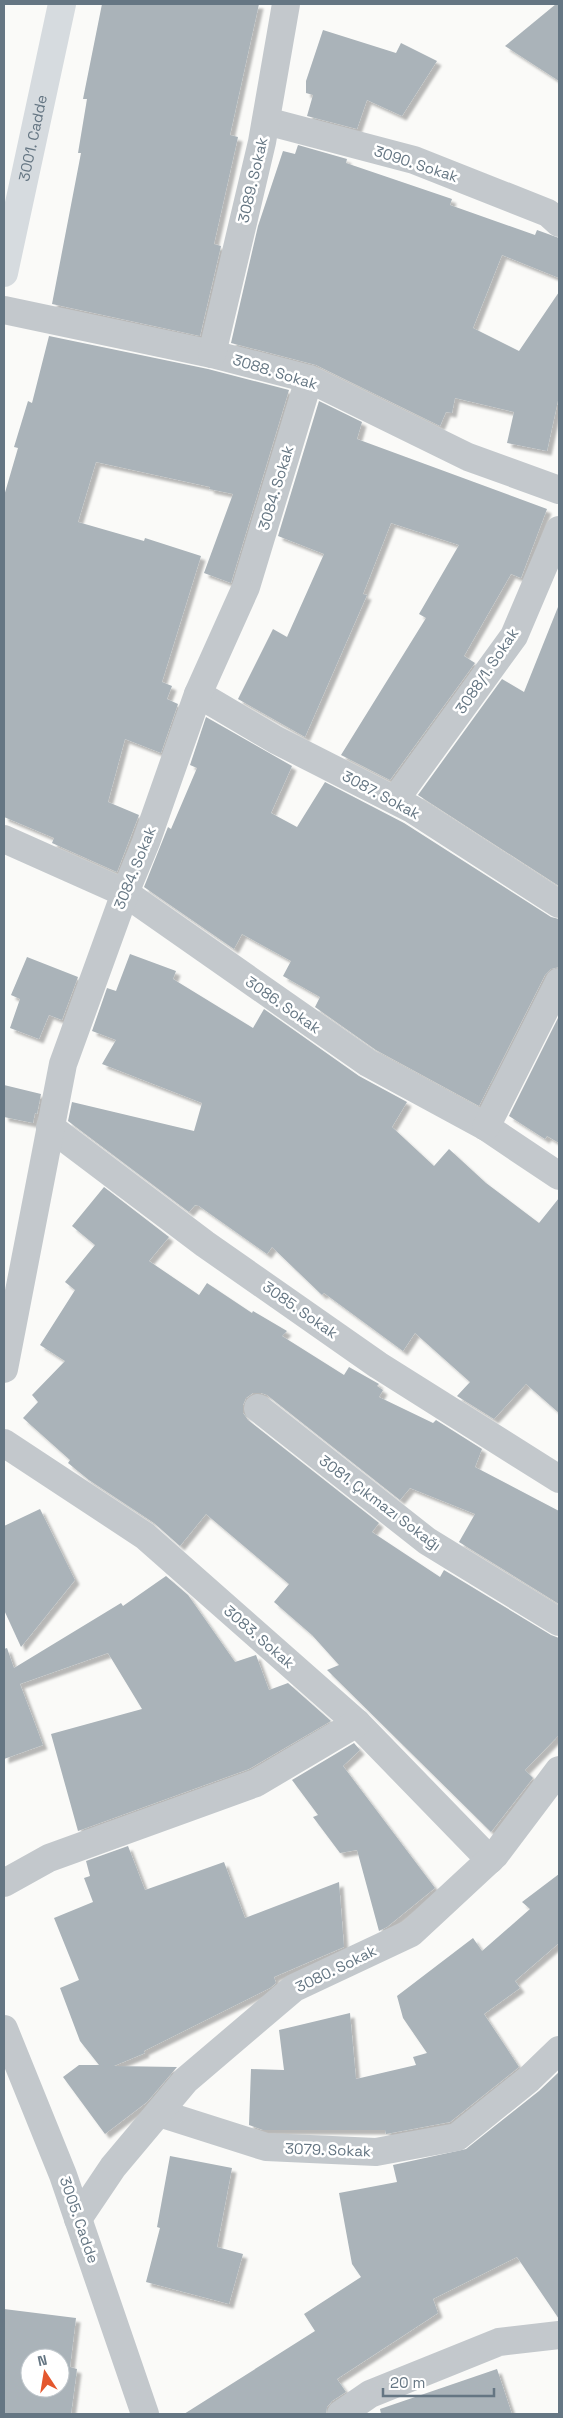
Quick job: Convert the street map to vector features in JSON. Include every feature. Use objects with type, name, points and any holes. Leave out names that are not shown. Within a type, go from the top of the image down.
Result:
[{"type":"street","name":"3001. Cadde","points":[[5,261],[62,4]]},
{"type":"street","name":"3089. Sokak","points":[[212,354],[266,120],[286,4]]},
{"type":"street","name":"3090. Sokak","points":[[266,120],[414,160],[548,213],[559,223]]},
{"type":"street","name":"3088. Sokak","points":[[4,310],[212,354],[309,379],[468,457],[559,490]]},
{"type":"street","name":"3084. Sokak","points":[[4,1368],[63,1064],[124,893],[146,842],[198,694],[246,588],[309,379]]},
{"type":"street","name":"3088/1. Sokak","points":[[395,800],[514,636],[559,530]]},
{"type":"street","name":"3087. Sokak","points":[[198,694],[276,740],[395,800],[559,904]]},
{"type":"street","name":"3086. Sokak","points":[[4,839],[124,893],[368,1063],[486,1126],[559,1176]]},
{"type":"street","points":[[486,1126],[559,982]]},
{"type":"street","name":"3085. Sokak","points":[[50,1127],[205,1244],[378,1365],[559,1479]]},
{"type":"street","name":"3081. Çıkmazı Sokağı","points":[[258,1408],[427,1541],[559,1622]]},
{"type":"street","name":"3083. Sokak","points":[[4,1443],[145,1536],[357,1723],[490,1860]]},
{"type":"street","points":[[4,1882],[49,1858],[256,1783],[357,1723]]},
{"type":"street","name":"3080. Sokak","points":[[78,2219],[113,2167],[186,2080],[294,1988],[411,1933],[490,1860],[559,1770]]},
{"type":"street","name":"3005. Cadde","points":[[4,2029],[63,2175],[146,2414]]},
{"type":"street","name":"3079. Sokak","points":[[159,2113],[266,2147],[376,2152],[457,2137],[529,2079],[559,2050]]},
{"type":"street","points":[[341,2414],[370,2394],[499,2342],[559,2335]]},
{"type":"building","points":[[102,4],[259,4],[230,135],[238,137],[214,244],[221,246],[200,336],[52,304],[81,153],[78,153],[87,99],[83,99]]},
{"type":"building","points":[[556,4],[559,4],[559,81],[505,46]]},
{"type":"building","points":[[323,30],[396,53],[401,43],[437,61],[402,116],[367,100],[357,129],[307,116],[313,95],[306,93],[306,81]]},
{"type":"building","points":[[298,145],[347,159],[346,163],[452,199],[450,205],[535,235],[537,230],[559,238],[559,278],[502,255],[473,328],[519,351],[559,292],[559,396],[547,451],[507,443],[514,412],[455,398],[452,413],[446,412],[440,426],[316,365],[231,343],[258,226],[283,151],[295,154]]},
{"type":"building","points":[[49,336],[208,369],[289,390],[231,583],[204,573],[233,494],[209,489],[210,487],[96,462],[78,522],[144,541],[145,538],[201,556],[162,682],[172,686],[167,699],[178,704],[161,753],[125,739],[108,802],[139,815],[117,872],[52,843],[54,838],[4,817],[4,496],[18,448],[14,447],[28,401],[32,403]]},
{"type":"building","points":[[319,401],[362,422],[357,439],[547,509],[521,578],[511,574],[464,656],[475,663],[390,780],[341,755],[426,618],[419,614],[459,545],[391,523],[363,594],[367,595],[305,737],[238,699],[273,629],[287,637],[324,554],[278,536]]},
{"type":"building","points":[[558,607],[559,886],[418,795],[502,679],[524,692]]},
{"type":"building","points":[[206,717],[292,766],[271,813],[297,827],[325,782],[404,823],[551,917],[559,919],[559,967],[551,969],[545,975],[479,1106],[376,1050],[315,1007],[320,997],[283,976],[291,961],[242,934],[234,949],[144,887],[168,827],[171,829],[197,768],[190,765]]},
{"type":"building","points":[[130,954],[176,971],[173,979],[253,1028],[264,1009],[359,1076],[407,1102],[392,1127],[434,1166],[449,1149],[486,1183],[539,1223],[559,1198],[559,1413],[526,1384],[494,1419],[457,1396],[470,1382],[415,1333],[403,1351],[324,1293],[322,1295],[272,1247],[267,1254],[199,1206],[195,1205],[189,1212],[68,1121],[72,1102],[194,1131],[202,1103],[102,1064],[116,1040],[92,1031],[107,988],[116,991]]},
{"type":"building","points":[[27,957],[78,977],[62,1020],[49,1015],[39,1039],[10,1028],[20,999],[11,995]]},
{"type":"building","points":[[559,1016],[559,1143],[547,1136],[545,1139],[509,1116]]},
{"type":"building","points":[[4,1085],[41,1094],[33,1123],[4,1117]]},
{"type":"building","points":[[104,1187],[169,1237],[149,1261],[199,1295],[207,1283],[252,1313],[253,1311],[287,1331],[282,1336],[344,1375],[349,1367],[379,1384],[377,1386],[383,1390],[379,1397],[433,1423],[436,1420],[482,1449],[475,1467],[559,1511],[559,1604],[459,1542],[475,1514],[410,1488],[400,1500],[267,1395],[253,1393],[246,1398],[243,1405],[243,1413],[248,1420],[379,1523],[372,1532],[440,1577],[444,1570],[559,1638],[559,1735],[525,1770],[533,1778],[491,1832],[327,1670],[339,1665],[312,1635],[274,1602],[289,1584],[206,1514],[180,1546],[154,1523],[89,1480],[68,1463],[70,1460],[23,1418],[38,1402],[32,1395],[65,1361],[40,1345],[75,1290],[65,1282],[95,1245],[72,1226]]},
{"type":"building","points":[[40,1509],[75,1580],[21,1647],[4,1610],[4,1526]]},
{"type":"building","points":[[166,1576],[188,1595],[235,1662],[256,1655],[269,1690],[288,1683],[331,1721],[249,1769],[78,1831],[51,1734],[142,1709],[108,1653],[20,1684],[43,1745],[4,1759],[4,1649],[7,1648],[14,1668],[121,1603],[123,1606]]},
{"type":"building","points":[[354,1743],[360,1750],[343,1766],[435,1888],[387,1927],[379,1931],[357,1850],[340,1853],[313,1817],[318,1815],[292,1780]]},
{"type":"building","points":[[128,1846],[145,1890],[224,1862],[245,1918],[339,1882],[344,1947],[274,1977],[276,1983],[270,1988],[144,2051],[145,2053],[114,2066],[177,2067],[147,2102],[105,2134],[63,2077],[79,2065],[99,2065],[80,2041],[60,1988],[79,1980],[54,1918],[93,1902],[84,1878],[90,1876],[86,1861]]},
{"type":"building","points":[[559,1874],[559,1943],[515,1981],[520,1988],[484,2014],[519,2067],[450,2122],[386,2134],[385,2130],[263,2130],[249,2125],[251,2069],[284,2070],[279,2030],[350,2013],[356,2079],[416,2065],[413,2057],[427,2053],[403,2018],[397,1996],[473,1938],[482,1951],[530,1909],[522,1902]]},
{"type":"building","points":[[559,2072],[559,2319],[517,2257],[433,2299],[438,2313],[337,2379],[346,2392],[332,2401],[327,2407],[326,2414],[184,2414],[315,2331],[304,2314],[361,2277],[352,2264],[339,2193],[397,2182],[393,2165],[466,2149],[539,2091]]},
{"type":"building","points":[[170,2156],[232,2168],[217,2247],[243,2254],[229,2304],[146,2282],[160,2228],[157,2227]]},
{"type":"building","points":[[4,2309],[76,2318],[70,2367],[77,2369],[71,2414],[4,2414]]},
{"type":"building","points":[[497,2369],[512,2414],[381,2414],[380,2409]]}]
